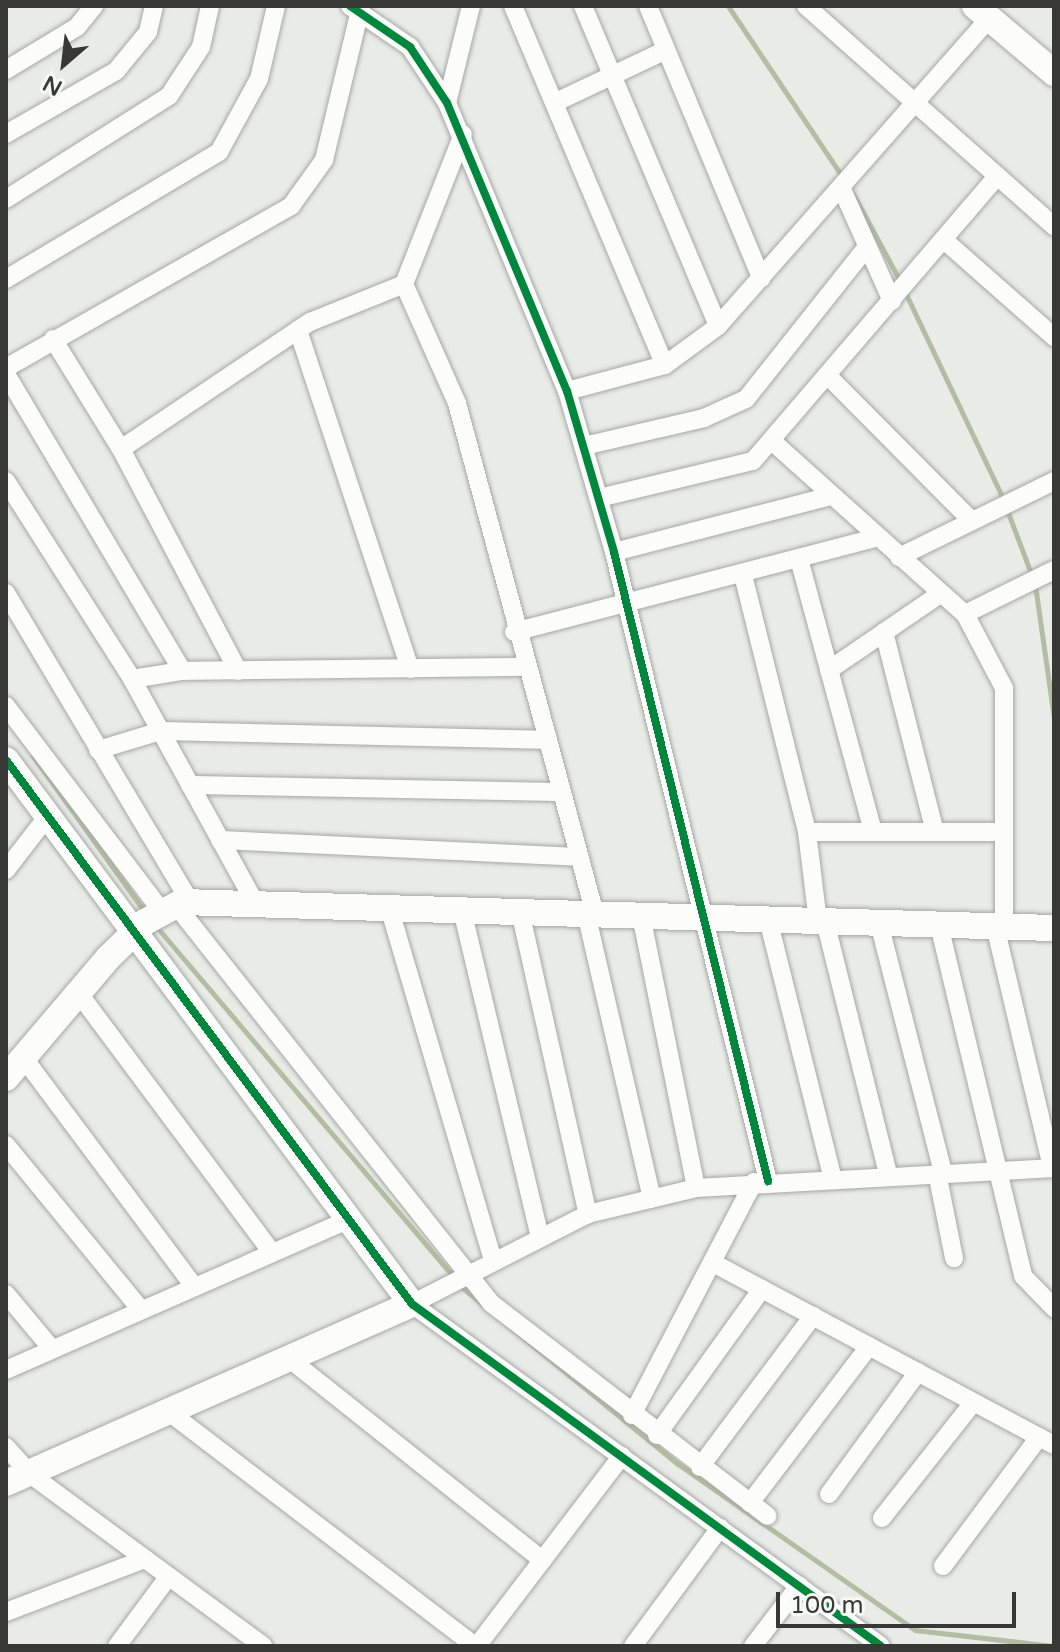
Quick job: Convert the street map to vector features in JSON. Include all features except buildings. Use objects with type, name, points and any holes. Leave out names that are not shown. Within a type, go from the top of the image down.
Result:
[{"type":"street","points":[[6,70],[77,27],[94,6]]},
{"type":"street","points":[[6,134],[116,71],[148,32],[154,6]]},
{"type":"street","points":[[6,199],[169,96],[201,47],[210,6]]},
{"type":"street","points":[[6,279],[219,152],[259,79],[276,6]]},
{"type":"street","points":[[447,103],[471,6]]},
{"type":"street","points":[[513,6],[665,365]]},
{"type":"street","points":[[583,6],[718,326]]},
{"type":"street","points":[[648,6],[761,278]]},
{"type":"street","points":[[806,6],[915,106],[1054,226]]},
{"type":"street","points":[[182,671],[6,371],[53,339],[291,206],[315,180],[357,8],[410,47],[447,103],[463,134],[567,391],[627,601],[704,917],[761,1182],[632,1415]]},
{"type":"street","points":[[567,391],[665,365],[718,326],[915,106],[983,12],[1054,73]]},
{"type":"street","points":[[554,103],[666,50]]},
{"type":"street","points":[[121,449],[298,330],[404,284],[463,134]]},
{"type":"street","points":[[599,498],[753,461],[773,442],[997,176]]},
{"type":"street","points":[[843,185],[866,248],[895,297]]},
{"type":"street","points":[[944,240],[1054,337]]},
{"type":"street","points":[[584,446],[704,418],[746,399],[866,248]]},
{"type":"street","points":[[404,284],[457,403],[523,667],[580,857],[652,1198]]},
{"type":"street","points":[[298,330],[410,669]]},
{"type":"street","points":[[53,339],[121,449],[238,671]]},
{"type":"street","points":[[828,376],[979,516]]},
{"type":"street","points":[[18,1479],[173,1415],[292,1361],[423,1300],[493,1260],[588,1214],[696,1188],[832,1175],[1053,1168],[999,926],[1004,832],[1004,688],[965,614],[937,596],[899,557],[773,442]]},
{"type":"street","points":[[6,481],[132,679],[255,903]]},
{"type":"street","points":[[899,557],[1054,481]]},
{"type":"street","points":[[614,552],[830,496]]},
{"type":"street","points":[[514,632],[627,601],[743,575],[875,538]]},
{"type":"street","points":[[799,559],[873,832]]},
{"type":"street","points":[[965,614],[1005,591],[1053,574]]},
{"type":"street","points":[[743,575],[807,832],[822,921],[888,1174]]},
{"type":"street","points":[[6,593],[98,750],[161,914],[346,1221],[423,1300],[622,1456],[877,1645]]},
{"type":"street","points":[[829,670],[937,596]]},
{"type":"street","points":[[884,632],[935,832]]},
{"type":"street","points":[[132,679],[182,671],[523,667]]},
{"type":"street","points":[[6,706],[161,914],[491,1303],[657,1435],[768,1516]]},
{"type":"street","points":[[98,750],[161,731],[545,740]]},
{"type":"street","points":[[6,760],[47,817],[161,914]]},
{"type":"street","points":[[190,785],[561,792]]},
{"type":"street","points":[[6,870],[47,817]]},
{"type":"street","points":[[807,832],[1004,832]]},
{"type":"street","points":[[220,840],[580,857]]},
{"type":"street","points":[[6,1078],[77,991],[161,914],[255,903],[1054,928]]},
{"type":"street","points":[[389,907],[493,1260]]},
{"type":"street","points":[[462,910],[540,1237]]},
{"type":"street","points":[[520,911],[588,1214]]},
{"type":"street","points":[[641,915],[696,1188]]},
{"type":"street","points":[[768,919],[832,1175]]},
{"type":"street","points":[[879,923],[940,1173],[954,1258]]},
{"type":"street","points":[[939,925],[1001,1170],[1023,1276],[1054,1308]]},
{"type":"street","points":[[77,991],[270,1250]]},
{"type":"street","points":[[23,1057],[193,1285]]},
{"type":"street","points":[[6,1145],[140,1309]]},
{"type":"street","points":[[6,1370],[270,1250],[346,1221]]},
{"type":"street","points":[[715,1264],[1046,1441],[943,1566]]},
{"type":"street","points":[[657,1435],[762,1289]]},
{"type":"street","points":[[6,1294],[52,1349]]},
{"type":"street","points":[[700,1467],[813,1316]]},
{"type":"street","points":[[750,1503],[869,1346]]},
{"type":"street","points":[[292,1361],[542,1560]]},
{"type":"street","points":[[829,1494],[918,1372]]},
{"type":"street","points":[[882,1518],[972,1404]]},
{"type":"street","points":[[173,1415],[476,1646],[622,1456]]},
{"type":"street","points":[[6,1447],[18,1479],[145,1559],[263,1646]]},
{"type":"street","points":[[633,1646],[720,1528]]},
{"type":"street","points":[[6,1612],[145,1559]]},
{"type":"street","points":[[117,1646],[169,1576]]},
{"type":"street","points":[[753,1646],[799,1586]]},
{"type":"waterway","points":[[728,6],[844,179]]},
{"type":"waterway","points":[[853,194],[900,281]]},
{"type":"waterway","points":[[904,290],[1004,501]]},
{"type":"waterway","points":[[1007,510],[1032,576]]},
{"type":"waterway","points":[[1035,585],[1054,718]]},
{"type":"waterway","points":[[33,756],[146,914]]},
{"type":"waterway","points":[[155,925],[453,1277]]},
{"type":"waterway","points":[[459,1285],[678,1464],[915,1630],[1053,1646]]},
{"type":"cycle path","points":[[350,6],[410,47],[447,103],[567,391],[614,552],[768,1181]]},
{"type":"cycle path","points":[[6,760],[412,1304],[881,1646]]}]
